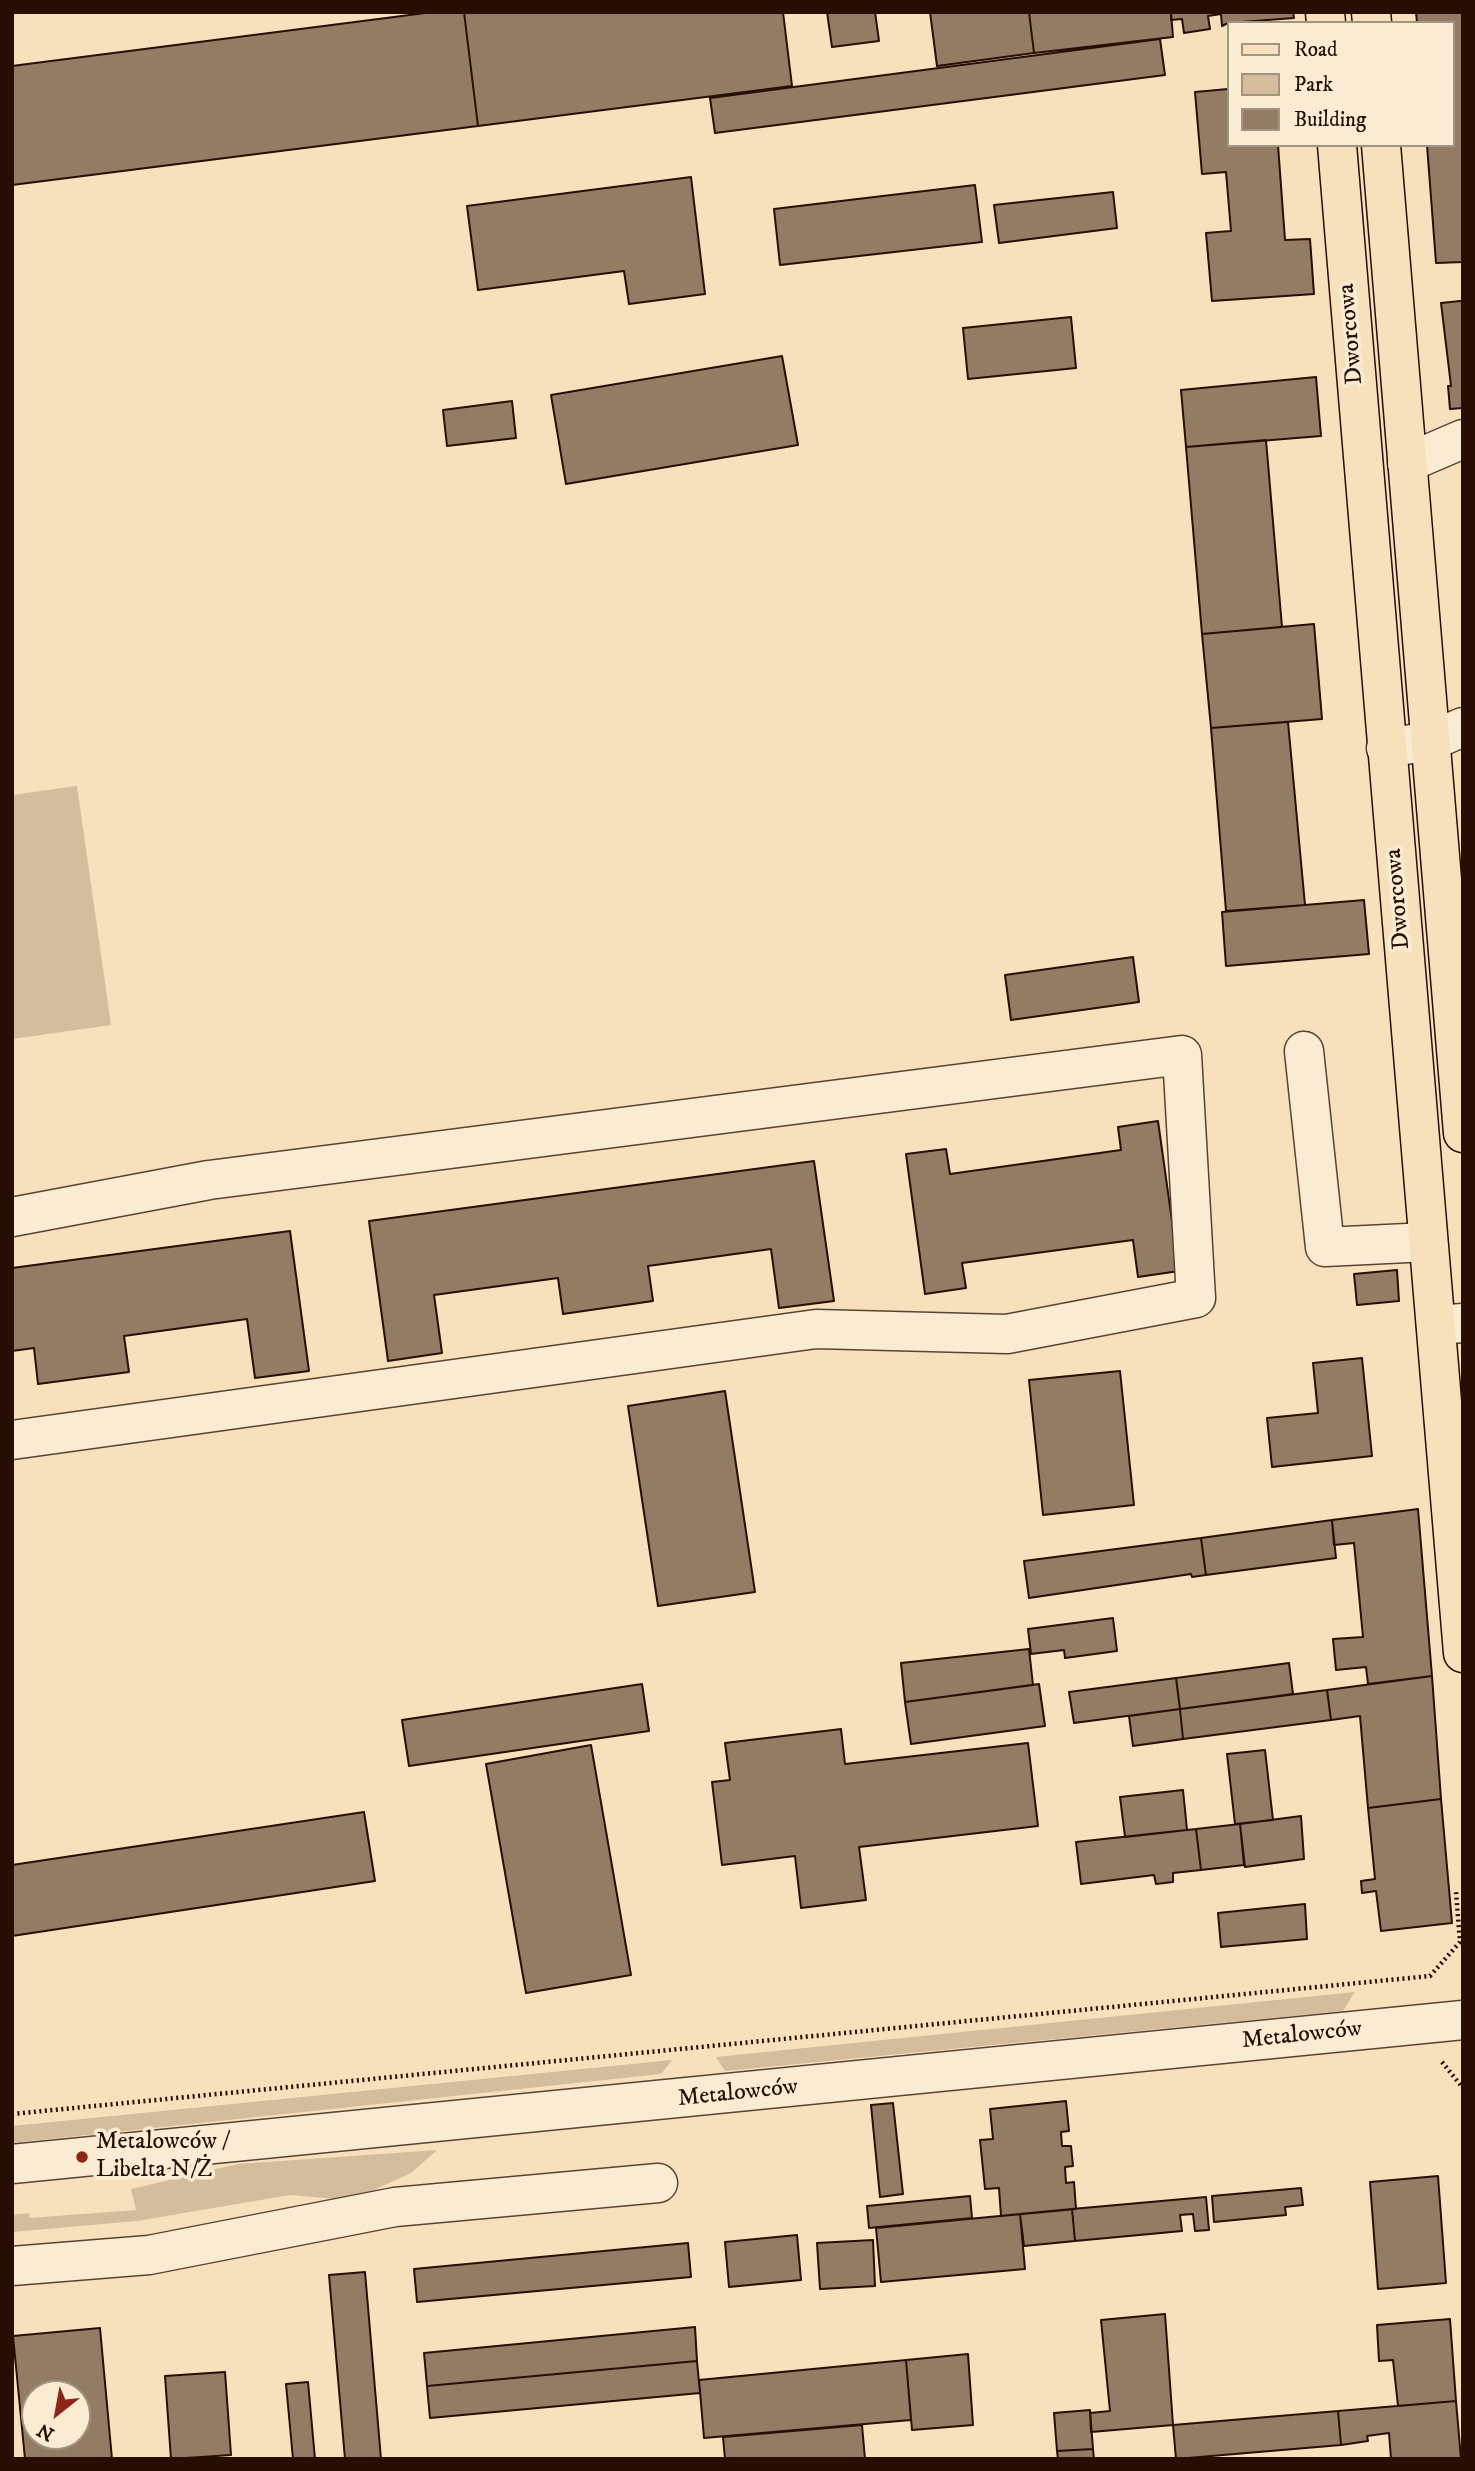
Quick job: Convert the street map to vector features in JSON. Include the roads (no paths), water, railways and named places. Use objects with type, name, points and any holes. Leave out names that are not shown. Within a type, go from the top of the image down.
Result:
[{"type":"main road","name":"Dworcowa","points":[[1337,147],[1428,1242],[1449,1324],[1463,1653]]},
{"type":"main road","name":"Dworcowa","points":[[1381,147],[1407,463],[1447,734],[1463,1133]]},
{"type":"street","points":[[1407,463],[1463,439]]},
{"type":"street","points":[[1386,748],[1447,734]]},
{"type":"street","points":[[1304,1051],[1325,1247],[1428,1242]]},
{"type":"street","points":[[12,1217],[209,1180],[1182,1055],[1196,1298],[1007,1334],[816,1329],[12,1440]]},
{"type":"street","name":"Metalowców","points":[[12,2164],[1463,2020]]},
{"type":"street","points":[[12,2266],[149,2255],[395,2207],[658,2183]]},
{"type":"place","name":"Metalowców / Libelta N/Ż","points":[[82,2157]]}]
